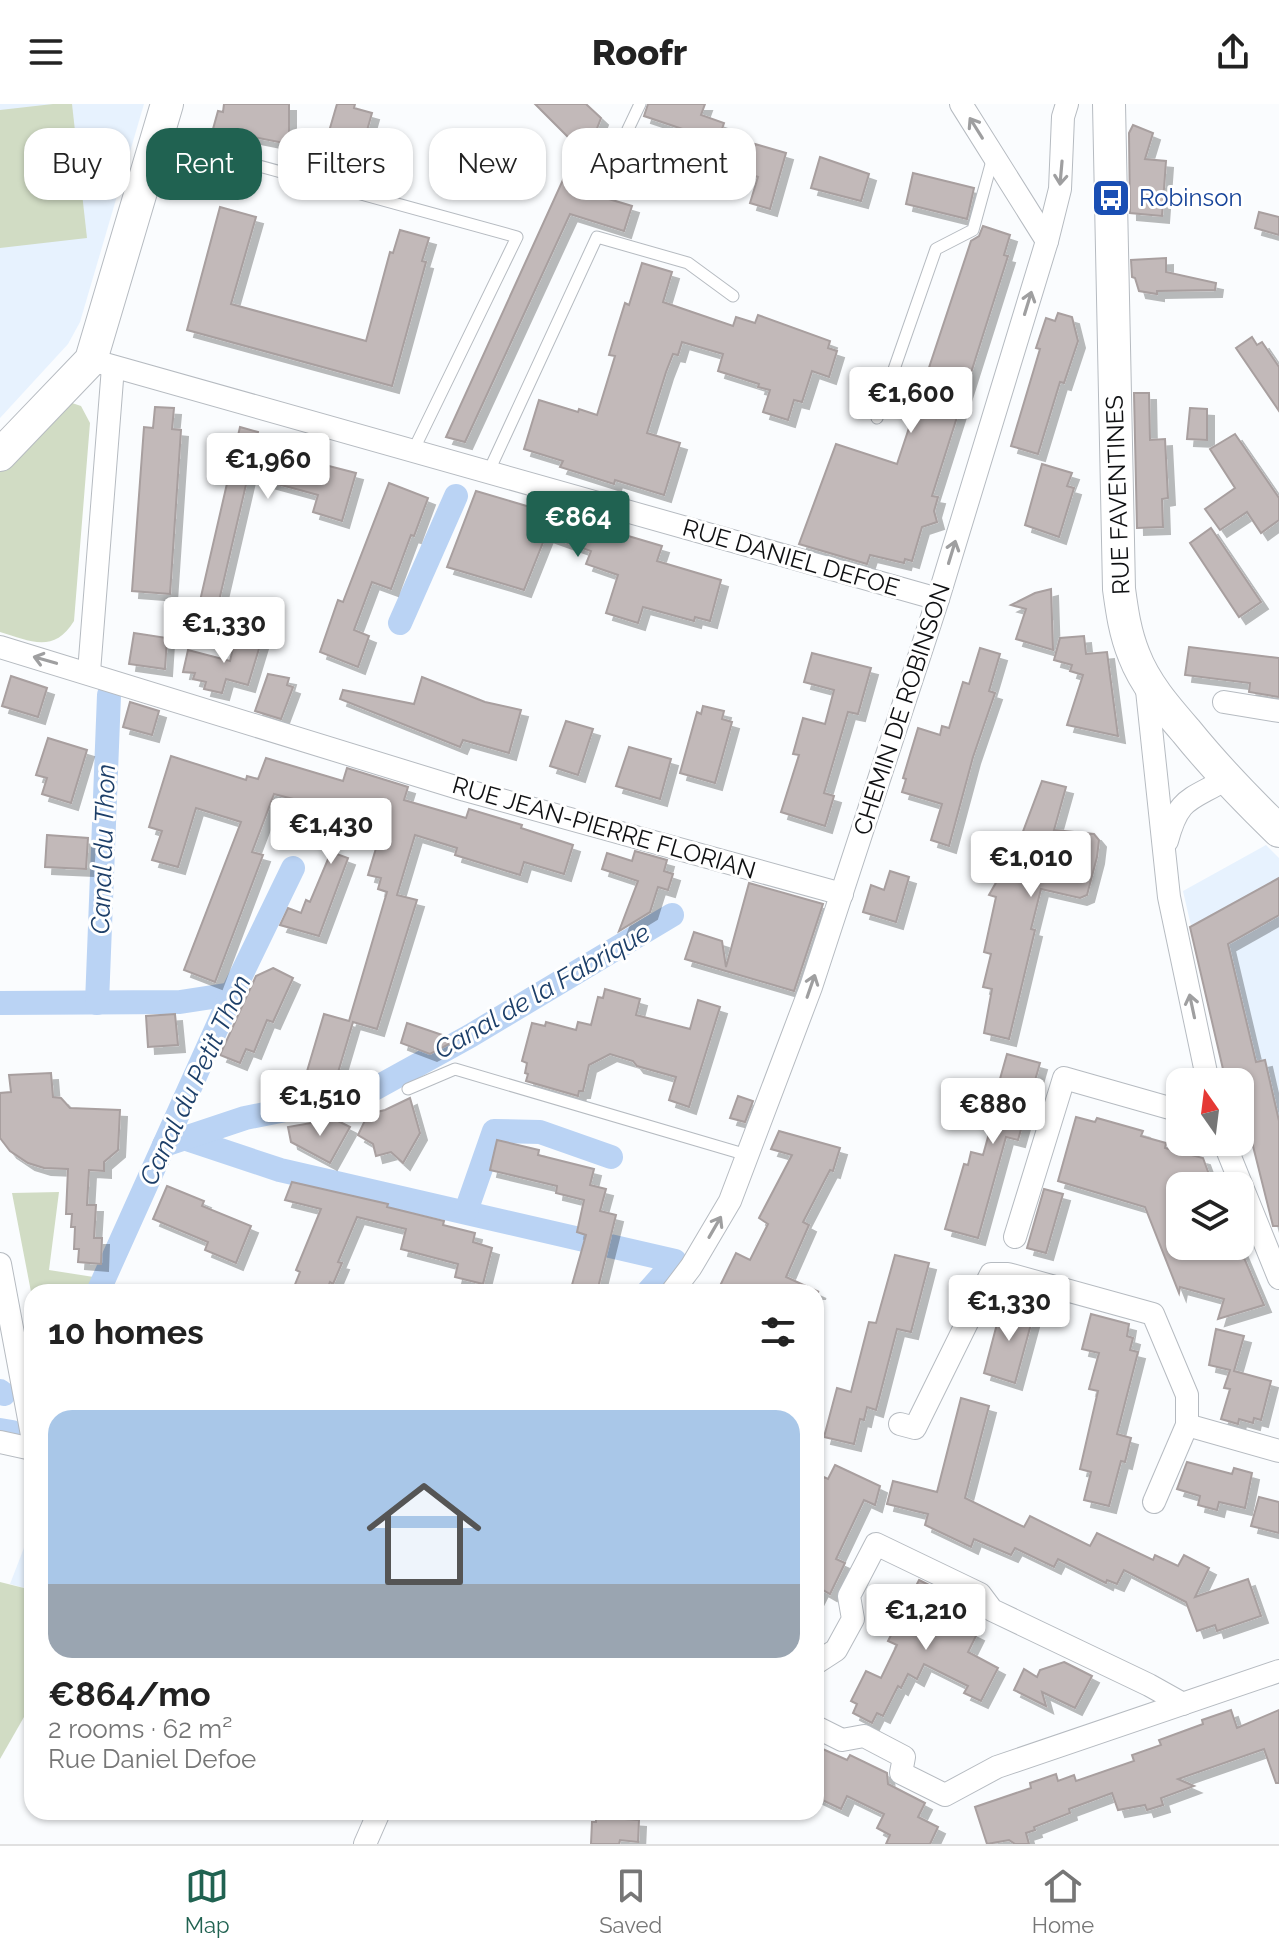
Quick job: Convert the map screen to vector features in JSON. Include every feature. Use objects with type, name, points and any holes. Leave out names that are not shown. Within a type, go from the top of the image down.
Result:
[{"type":"main road","points":[[160,128],[167,104]]},
{"type":"main road","name":"RUE FAVENTINES","points":[[1113,106],[1119,589],[1124,626],[1146,680],[1226,779],[1279,831]]},
{"type":"main road","points":[[0,455],[102,363],[146,183]]},
{"type":"street","points":[[961,104],[1047,241]]},
{"type":"street","name":"CHEMIN DE ROBINSON","points":[[678,1284],[730,1201],[811,987],[842,894],[938,599],[1047,241],[1060,189],[1063,117],[1067,104]]},
{"type":"street","points":[[89,672],[102,363]]},
{"type":"street","name":"RUE DANIEL DEFOE","points":[[102,363],[938,599]]},
{"type":"street","name":"RUE JEAN-PIERRE FLORIAN","points":[[0,647],[465,790],[842,894]]},
{"type":"street","points":[[1146,680],[1169,897],[1205,1068]]},
{"type":"street","points":[[1224,702],[1279,711]]},
{"type":"street","points":[[1165,846],[1173,817],[1185,803],[1226,779]]},
{"type":"street","points":[[1015,1237],[1064,1078],[1166,1107]]},
{"type":"street","points":[[1230,1156],[1279,1278]]},
{"type":"street","points":[[0,1264],[24,1392]]},
{"type":"street","points":[[900,1424],[915,1428],[991,1274],[1008,1274],[1153,1314],[1187,1395],[1187,1425],[1154,1502]]},
{"type":"street","points":[[1187,1425],[1279,1451]]},
{"type":"street","points":[[0,1442],[24,1447]]},
{"type":"street","points":[[824,1658],[836,1650],[853,1619],[849,1596],[876,1544],[980,1594],[992,1610],[1183,1704]]},
{"type":"street","points":[[824,1731],[842,1740],[864,1736],[904,1757],[901,1773],[945,1795],[997,1767],[1279,1671]]},
{"type":"street","points":[[365,1844],[376,1820]]},
{"type":"lane","points":[[629,128],[640,104]]},
{"type":"lane","points":[[877,418],[936,249],[973,230],[993,156]]},
{"type":"lane","points":[[262,167],[517,237],[413,451]]},
{"type":"lane","points":[[488,473],[597,237],[688,263],[733,296]]},
{"type":"lane","points":[[408,1089],[455,1069],[747,1155]]},
{"type":"shaded area","points":[[0,104],[144,104],[130,152],[130,128],[24,128],[24,200],[116,200],[80,322],[68,344],[0,418]]},
{"type":"shaded area","points":[[1266,845],[1279,858],[1279,1220],[1271,1199],[1266,1200],[1254,1153],[1254,1068],[1224,1068],[1183,891]]},
{"type":"shaded area","points":[[24,1548],[24,1588],[10,1584]]},
{"type":"green space","points":[[72,104],[75,128],[24,128],[24,200],[83,200],[87,238],[0,248],[0,110]]},
{"type":"green space","points":[[69,402],[81,406],[90,423],[74,621],[58,638],[31,641],[0,632],[0,469]]},
{"type":"green space","points":[[59,1192],[49,1270],[100,1278],[97,1284],[30,1284],[12,1193]]},
{"type":"green space","points":[[0,1582],[24,1588],[24,1717],[0,1759]]},
{"type":"building","points":[[224,104],[289,104],[289,128],[278,128],[278,142],[262,139],[262,128],[213,128],[218,111],[223,112]]},
{"type":"building","points":[[337,104],[355,104],[354,108],[372,113],[368,128],[330,128]]},
{"type":"building","points":[[535,104],[586,104],[601,118],[597,128],[562,128],[562,131]]},
{"type":"building","points":[[648,104],[705,104],[701,115],[724,123],[722,128],[680,128],[644,116]]},
{"type":"building","points":[[1133,125],[1153,133],[1145,159],[1166,161],[1162,216],[1130,213],[1129,133]]},
{"type":"building","points":[[756,144],[786,153],[770,209],[750,203],[756,200]]},
{"type":"building","points":[[820,157],[869,174],[861,201],[811,188]]},
{"type":"building","points":[[913,173],[974,188],[967,219],[906,204]]},
{"type":"building","points":[[562,182],[562,200],[612,200],[632,206],[624,231],[570,214],[465,442],[446,437]]},
{"type":"building","points":[[220,207],[256,217],[231,304],[366,341],[390,252],[393,253],[400,230],[429,238],[422,261],[426,262],[392,386],[187,330]]},
{"type":"building","points":[[1259,212],[1279,217],[1279,235],[1255,228]]},
{"type":"building","points":[[983,226],[1010,235],[1004,255],[1008,256],[932,496],[938,497],[934,511],[937,522],[922,527],[912,561],[905,559],[904,563],[870,555],[867,564],[799,544],[836,444],[897,464],[971,241],[979,236]]},
{"type":"building","points":[[1166,258],[1166,272],[1216,283],[1215,290],[1157,291],[1157,294],[1139,291],[1132,277],[1131,260]]},
{"type":"building","points":[[642,263],[672,272],[663,302],[733,326],[736,317],[755,323],[758,315],[830,341],[828,348],[837,351],[829,377],[812,371],[802,402],[794,400],[788,420],[763,412],[770,390],[718,371],[723,354],[682,342],[678,355],[673,354],[666,372],[647,433],[680,443],[664,495],[560,467],[563,461],[524,449],[539,400],[597,415],[615,356],[609,355],[625,303],[629,305]]},
{"type":"building","points":[[1058,313],[1072,317],[1078,341],[1064,383],[1060,382],[1038,454],[1011,446],[1046,318],[1055,321]]},
{"type":"building","points":[[1252,337],[1257,345],[1262,342],[1279,367],[1279,411],[1236,348]]},
{"type":"building","points":[[1134,393],[1149,393],[1150,440],[1165,439],[1168,498],[1162,499],[1163,527],[1137,528]]},
{"type":"building","points":[[155,407],[174,408],[172,429],[181,430],[170,594],[132,591],[144,427],[153,428]]},
{"type":"building","points":[[1190,408],[1207,409],[1207,440],[1187,439]]},
{"type":"building","points":[[240,427],[258,432],[255,447],[356,473],[342,521],[313,512],[318,495],[248,476],[215,618],[197,614]]},
{"type":"building","points":[[1235,434],[1279,498],[1279,520],[1261,533],[1247,512],[1220,530],[1205,509],[1235,488],[1210,449]]},
{"type":"building","points":[[1042,464],[1072,473],[1067,486],[1074,488],[1059,537],[1025,525]]},
{"type":"building","points":[[389,483],[428,498],[391,589],[372,582],[354,630],[369,636],[358,667],[320,652],[338,600],[343,602]]},
{"type":"building","points":[[476,491],[662,546],[657,561],[721,580],[710,621],[695,617],[694,621],[643,607],[638,623],[606,613],[618,575],[586,564],[591,551],[546,535],[524,590],[447,567]]},
{"type":"building","points":[[1211,528],[1261,602],[1239,617],[1190,543]]},
{"type":"building","points":[[1051,589],[1053,650],[1016,639],[1026,609],[1011,605]]},
{"type":"building","points":[[134,633],[167,638],[165,669],[129,664]]},
{"type":"building","points":[[236,636],[261,642],[248,685],[226,679],[222,693],[204,689],[206,682],[193,679],[195,673],[183,672],[188,650],[230,661]]},
{"type":"building","points":[[1084,636],[1086,654],[1107,652],[1118,736],[1067,725],[1083,675],[1070,671],[1072,665],[1054,660],[1060,638]]},
{"type":"building","points":[[1189,647],[1279,658],[1279,697],[1249,692],[1250,683],[1185,675]]},
{"type":"building","points":[[980,648],[1000,654],[989,691],[995,693],[973,757],[949,846],[931,840],[942,804],[902,792],[906,779],[903,778],[918,728],[940,735],[942,726],[949,728],[963,682],[969,684]]},
{"type":"building","points":[[812,653],[871,668],[858,714],[848,712],[824,793],[834,796],[825,826],[781,812],[799,755],[793,754],[803,718],[825,724],[834,690],[804,682]]},
{"type":"building","points":[[268,674],[289,678],[287,685],[293,687],[281,719],[255,711]]},
{"type":"building","points":[[11,676],[47,688],[38,717],[2,706]]},
{"type":"building","points":[[422,677],[485,702],[521,710],[509,753],[463,740],[460,747],[340,699],[343,690],[414,704]]},
{"type":"building","points":[[130,702],[159,711],[152,735],[123,727]]},
{"type":"building","points":[[703,706],[724,711],[722,719],[732,722],[715,783],[680,773],[697,712],[701,714]]},
{"type":"building","points":[[566,721],[593,729],[578,775],[550,766]]},
{"type":"building","points":[[48,738],[87,750],[71,803],[42,794],[47,778],[36,775]]},
{"type":"building","points":[[629,747],[671,759],[660,799],[616,786]]},
{"type":"building","points":[[171,756],[246,780],[247,776],[258,779],[266,758],[343,781],[347,768],[408,787],[404,800],[466,818],[469,809],[573,845],[564,874],[524,862],[520,875],[455,855],[457,848],[415,835],[397,895],[417,900],[377,1029],[353,1022],[328,1106],[319,1082],[305,1078],[324,1014],[349,1021],[387,892],[378,889],[381,878],[368,875],[382,822],[274,794],[252,852],[263,855],[215,982],[184,970],[241,822],[196,808],[178,867],[152,860],[162,831],[149,827]]},
{"type":"building","points":[[1042,781],[1066,787],[1054,830],[1094,834],[1099,840],[1097,857],[1087,895],[1080,898],[1041,889],[1031,929],[1035,930],[1009,1039],[984,1033],[992,989],[983,987],[991,954],[984,952],[996,897],[989,895],[1006,865],[1010,866]]},
{"type":"building","points":[[47,835],[88,838],[86,869],[45,867]]},
{"type":"building","points":[[635,851],[667,860],[664,871],[673,874],[668,890],[658,887],[650,912],[619,931],[638,881],[602,869],[607,853],[632,861]]},
{"type":"building","points":[[331,852],[348,858],[319,936],[280,925],[288,908],[301,913],[306,900],[310,902]]},
{"type":"building","points":[[890,871],[909,877],[896,922],[863,912],[871,885],[884,890]]},
{"type":"building","points":[[1279,878],[1279,915],[1228,944],[1256,1062],[1265,1060],[1279,1121],[1279,1226],[1273,1226],[1254,1150],[1254,1068],[1223,1068],[1190,927]]},
{"type":"building","points":[[749,883],[823,904],[794,991],[685,959],[694,932],[722,941],[726,967]]},
{"type":"building","points":[[273,968],[293,978],[273,1022],[267,1020],[254,1052],[246,1049],[240,1063],[220,1055],[256,976]]},
{"type":"building","points":[[605,989],[640,999],[636,1015],[690,1029],[698,1000],[720,1007],[689,1107],[669,1100],[676,1077],[637,1066],[633,1061],[610,1054],[589,1065],[583,1091],[579,1091],[578,1096],[526,1081],[527,1063],[522,1061],[532,1023],[545,1026],[546,1022],[576,1030],[578,1022],[591,1025],[598,997],[603,998]]},
{"type":"building","points":[[175,1014],[178,1045],[148,1047],[146,1016]]},
{"type":"building","points":[[407,1023],[457,1040],[430,1054],[401,1043]]},
{"type":"building","points":[[1007,1054],[1040,1063],[1018,1140],[1006,1137],[978,1238],[945,1229],[964,1164],[968,1165],[971,1152],[983,1155],[993,1119],[989,1118]]},
{"type":"building","points":[[51,1073],[53,1097],[61,1098],[70,1108],[120,1110],[118,1150],[104,1162],[104,1171],[89,1170],[87,1205],[96,1205],[94,1238],[102,1238],[101,1264],[78,1262],[79,1249],[74,1249],[75,1227],[71,1227],[72,1214],[66,1214],[68,1169],[44,1168],[28,1163],[10,1151],[0,1138],[0,1093],[11,1092],[9,1075]]},
{"type":"building","points":[[738,1096],[753,1101],[745,1122],[730,1118]]},
{"type":"building","points":[[410,1098],[420,1133],[403,1163],[391,1152],[376,1156],[373,1144],[358,1135],[368,1114]]},
{"type":"building","points":[[1076,1117],[1095,1122],[1097,1118],[1143,1131],[1141,1136],[1166,1143],[1166,1156],[1203,1158],[1208,1172],[1166,1172],[1166,1260],[1245,1260],[1264,1305],[1218,1319],[1224,1299],[1180,1287],[1179,1293],[1145,1207],[1058,1181]]},
{"type":"building","points":[[334,1119],[350,1127],[330,1163],[291,1142],[288,1127]]},
{"type":"building","points":[[779,1131],[840,1148],[833,1171],[830,1170],[803,1222],[809,1225],[786,1277],[801,1284],[721,1284],[736,1253],[750,1260],[768,1224],[759,1218],[792,1155],[771,1149]]},
{"type":"building","points":[[497,1140],[539,1150],[538,1155],[594,1169],[590,1185],[606,1189],[600,1211],[616,1215],[599,1284],[572,1284],[586,1235],[577,1232],[584,1200],[556,1193],[557,1186],[490,1170]]},
{"type":"building","points":[[292,1182],[388,1204],[387,1207],[444,1221],[443,1225],[475,1233],[473,1242],[492,1248],[483,1284],[455,1277],[458,1264],[401,1249],[406,1229],[357,1217],[338,1262],[342,1263],[333,1284],[295,1284],[300,1272],[296,1270],[321,1209],[285,1200]]},
{"type":"building","points":[[167,1186],[204,1201],[202,1206],[251,1226],[236,1263],[205,1250],[208,1242],[153,1219]]},
{"type":"building","points":[[1044,1189],[1063,1194],[1046,1253],[1027,1248]]},
{"type":"building","points":[[895,1255],[929,1263],[911,1332],[897,1329],[876,1410],[867,1407],[864,1420],[860,1419],[854,1444],[824,1437],[837,1388],[851,1392],[869,1322],[876,1323]]},
{"type":"building","points":[[1002,1305],[1034,1313],[1015,1383],[984,1373]]},
{"type":"building","points":[[1091,1314],[1129,1324],[1127,1336],[1133,1338],[1130,1350],[1138,1352],[1117,1434],[1131,1438],[1125,1462],[1121,1461],[1109,1506],[1084,1500],[1091,1472],[1080,1469],[1098,1391],[1089,1389],[1099,1353],[1082,1349]]},
{"type":"building","points":[[1216,1329],[1244,1336],[1234,1371],[1271,1381],[1261,1420],[1254,1418],[1253,1423],[1239,1419],[1238,1424],[1221,1419],[1230,1389],[1224,1388],[1230,1370],[1209,1365]]},
{"type":"building","points":[[961,1398],[989,1406],[965,1498],[1024,1527],[1030,1516],[1090,1546],[1097,1533],[1153,1560],[1155,1555],[1178,1566],[1184,1555],[1209,1568],[1195,1597],[1248,1579],[1261,1616],[1217,1631],[1215,1625],[1197,1631],[1186,1602],[1124,1570],[1117,1584],[1107,1580],[1106,1583],[1058,1559],[1054,1567],[1015,1548],[1011,1555],[974,1539],[971,1547],[925,1525],[928,1514],[887,1504],[893,1481],[937,1492]]},
{"type":"building","points":[[1187,1462],[1232,1474],[1234,1468],[1252,1473],[1245,1508],[1219,1502],[1217,1510],[1198,1505],[1200,1496],[1177,1489]]},
{"type":"building","points":[[835,1465],[880,1486],[875,1505],[864,1500],[836,1559],[845,1563],[830,1594],[824,1591],[824,1477],[828,1479]]},
{"type":"building","points":[[1259,1497],[1279,1502],[1279,1533],[1251,1526]]},
{"type":"building","points":[[919,1580],[965,1603],[955,1623],[977,1634],[968,1652],[998,1668],[981,1701],[964,1693],[968,1686],[924,1664],[917,1679],[908,1674],[901,1688],[898,1686],[883,1716],[877,1713],[872,1723],[853,1713],[857,1704],[851,1701],[866,1671],[881,1678],[897,1645],[888,1641]]},
{"type":"building","points":[[1064,1662],[1092,1676],[1075,1708],[1042,1692],[1046,1706],[1014,1690],[1024,1669],[1037,1677],[1040,1670]]},
{"type":"building","points":[[1231,1710],[1237,1728],[1279,1710],[1279,1783],[1276,1783],[1264,1749],[1178,1779],[1194,1786],[1161,1798],[1163,1805],[1147,1810],[1145,1805],[1118,1810],[1112,1793],[1069,1809],[1070,1813],[1034,1827],[1035,1830],[1026,1833],[1029,1844],[1015,1844],[1009,1840],[987,1844],[975,1807],[1031,1788],[1030,1783],[1056,1774],[1058,1781],[1074,1775],[1076,1781],[1134,1761],[1132,1755],[1161,1745],[1159,1740]]},
{"type":"building","points":[[824,1750],[847,1760],[850,1755],[887,1773],[888,1784],[925,1803],[918,1817],[938,1827],[930,1844],[886,1844],[890,1835],[877,1828],[884,1814],[847,1796],[841,1809],[824,1801]]},
{"type":"building","points":[[639,1820],[638,1842],[620,1840],[619,1844],[591,1844],[592,1822]]},
{"type":"waterway","name":"Canal du Petit Thon","points":[[400,623],[456,496]]},
{"type":"waterway","name":"Canal du Thon","points":[[97,1003],[109,695]]},
{"type":"waterway","name":"Canal du Petit Thon","points":[[102,1284],[232,994],[293,868]]},
{"type":"waterway","name":"Canal de la Fabrique","points":[[164,1145],[245,1118],[365,1094],[470,1036],[672,915]]},
{"type":"waterway","name":"Canal du Thon","points":[[0,1003],[180,1002],[232,994]]},
{"type":"waterway","name":"Canal de la Fabrique","points":[[466,1211],[494,1131],[540,1132],[611,1157]]},
{"type":"waterway","name":"Canal de la Fabrique","points":[[184,1138],[280,1170],[675,1261],[655,1284]]},
{"type":"waterway","points":[[0,1391],[4,1394]]},
{"type":"waterway","name":"Canal du Thon","points":[[0,1430],[12,1432]]},
{"type":"place","name":"Robinson","points":[[1111,198]]}]
